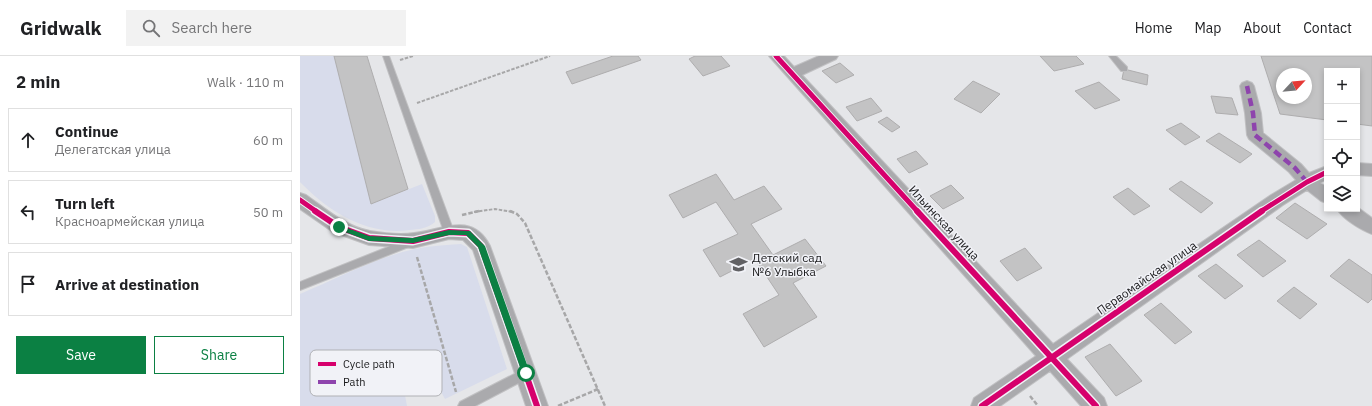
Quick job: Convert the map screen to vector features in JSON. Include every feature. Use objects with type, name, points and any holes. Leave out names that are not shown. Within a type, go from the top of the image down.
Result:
[{"type":"street","name":"Ильинская улица","points":[[776,56],[1096,406]]},
{"type":"street","points":[[792,74],[831,56]]},
{"type":"street","points":[[1247,86],[1255,135],[1295,168],[1307,182],[1324,194]]},
{"type":"street","points":[[1360,169],[1372,170]]},
{"type":"street","name":"Первомайская улица","points":[[982,406],[1278,200],[1324,174]]},
{"type":"street","points":[[300,200],[339,227],[369,238],[413,241],[446,226],[468,233],[481,246],[537,406]]},
{"type":"street","points":[[1350,212],[1372,227]]},
{"type":"lane","points":[[386,56],[446,226]]},
{"type":"lane","points":[[1112,56],[1124,69]]},
{"type":"lane","points":[[300,286],[413,241]]},
{"type":"lane","points":[[461,402],[526,373]]},
{"type":"path","points":[[404,108],[550,56]]},
{"type":"path","points":[[446,226],[473,211],[501,208],[515,212],[525,223],[605,406]]},
{"type":"path","points":[[413,241],[461,402]]},
{"type":"path","points":[[558,406],[598,389]]},
{"type":"shaded area","points":[[300,56],[334,56],[371,204],[422,184],[435,216],[435,222],[423,228],[393,231],[363,225],[336,212],[311,193],[300,182]]},
{"type":"shaded area","points":[[461,244],[467,247],[507,369],[445,399],[442,394],[442,350],[310,350],[310,396],[405,396],[407,406],[300,406],[300,294],[386,257],[415,249]]},
{"type":"building","points":[[334,56],[367,56],[408,189],[371,204]]},
{"type":"building","points":[[613,56],[638,56],[641,60],[572,84],[566,72]]},
{"type":"building","points":[[695,56],[721,56],[730,66],[703,76],[689,59]]},
{"type":"building","points":[[1040,56],[1076,56],[1084,64],[1054,71]]},
{"type":"building","points":[[1261,56],[1372,56],[1372,126],[1360,124],[1360,68],[1324,68],[1324,120],[1280,114],[1277,104],[1312,104],[1312,68],[1276,68],[1276,102]]},
{"type":"building","points":[[840,63],[854,75],[836,83],[822,71]]},
{"type":"building","points":[[1124,69],[1148,75],[1147,85],[1122,79]]},
{"type":"building","points":[[973,81],[1000,94],[981,113],[954,99]]},
{"type":"building","points":[[1099,82],[1120,100],[1095,109],[1075,91]]},
{"type":"building","points":[[1211,96],[1232,98],[1238,115],[1216,113]]},
{"type":"building","points":[[871,98],[882,111],[857,121],[846,107]]},
{"type":"building","points":[[887,117],[900,127],[892,132],[878,122]]},
{"type":"building","points":[[1181,123],[1200,137],[1185,145],[1166,130]]},
{"type":"building","points":[[1219,133],[1252,154],[1240,163],[1206,141]]},
{"type":"building","points":[[916,151],[928,164],[909,173],[897,159]]},
{"type":"building","points":[[716,174],[734,200],[764,186],[782,209],[751,224],[773,255],[805,239],[826,266],[793,283],[817,317],[764,347],[743,314],[779,295],[755,259],[720,277],[703,250],[738,234],[716,202],[683,218],[669,195]]},
{"type":"building","points":[[1181,181],[1213,203],[1201,213],[1169,189]]},
{"type":"building","points":[[951,185],[964,198],[943,209],[930,196]]},
{"type":"building","points":[[1128,188],[1150,206],[1134,215],[1113,197]]},
{"type":"building","points":[[1295,203],[1327,224],[1307,239],[1276,218]]},
{"type":"building","points":[[1259,240],[1286,261],[1263,277],[1237,255]]},
{"type":"building","points":[[1025,248],[1042,268],[1017,281],[1000,261]]},
{"type":"building","points":[[1349,259],[1372,275],[1372,299],[1368,303],[1330,276]]},
{"type":"building","points":[[1216,264],[1243,286],[1225,299],[1198,276]]},
{"type":"building","points":[[1294,287],[1317,304],[1300,319],[1277,301]]},
{"type":"building","points":[[1161,303],[1192,332],[1175,344],[1144,315]]},
{"type":"building","points":[[1110,344],[1142,381],[1116,396],[1085,357]]},
{"type":"marked path","points":[[1247,86],[1253,113],[1255,135],[1295,168],[1307,182]]},
{"type":"cycle path","points":[[776,56],[1096,406]]},
{"type":"cycle path","points":[[982,406],[1277,200],[1324,174]]},
{"type":"cycle path","points":[[300,200],[339,227],[369,238],[413,241],[449,232],[468,233],[481,246],[537,406]]},
{"type":"place","name":"Детский сад №6 Улыбка","points":[[739,265]]},
{"type":"route","points":[[339,227],[369,238],[413,241],[449,232],[468,233],[481,246],[526,373]]}]
